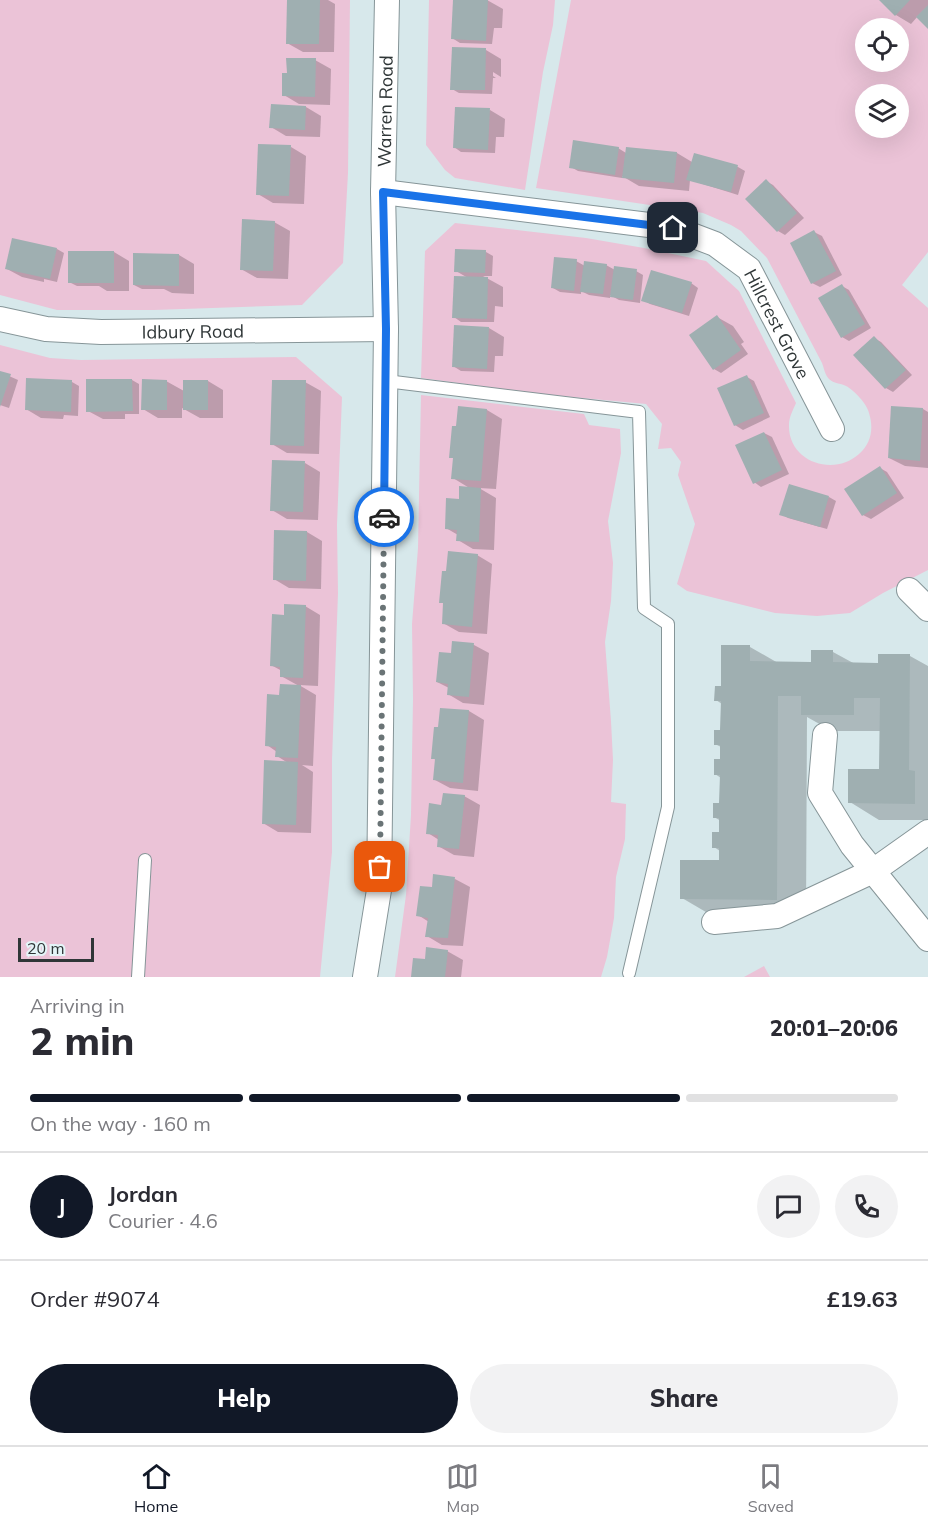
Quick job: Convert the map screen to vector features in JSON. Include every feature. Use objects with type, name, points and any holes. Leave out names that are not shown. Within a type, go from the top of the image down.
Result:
[{"type":"street","name":"Warren Road","points":[[365,977],[379,890],[386,381],[383,192],[387,0]]},
{"type":"street","name":"Hillcrest Grove","points":[[383,192],[673,228],[715,244],[749,269],[832,429]]},
{"type":"street","name":"Idbury Road","points":[[0,319],[46,329],[101,332],[386,329]]},
{"type":"street","points":[[909,590],[928,609]]},
{"type":"street","points":[[825,735],[820,793],[852,845],[928,939]]},
{"type":"street","points":[[714,922],[777,916],[873,871],[928,832]]},
{"type":"lane","points":[[386,381],[639,412],[644,608],[668,624],[668,807],[629,973]]},
{"type":"lane","points":[[138,977],[145,860]]},
{"type":"shaded area","points":[[0,0],[350,0],[348,173],[343,263],[302,305],[154,310],[57,310],[0,295]]},
{"type":"shaded area","points":[[429,0],[555,0],[553,25],[543,72],[525,190],[455,178],[445,170],[426,145]]},
{"type":"shaded area","points":[[571,0],[928,0],[928,252],[902,285],[928,308],[928,570],[850,613],[817,616],[775,613],[687,591],[677,584],[695,524],[678,475],[681,462],[671,448],[658,449],[662,424],[646,404],[540,394],[421,378],[425,251],[455,223],[586,238],[644,248],[706,261],[739,291],[796,403],[789,425],[791,438],[796,448],[814,462],[826,465],[849,461],[859,454],[870,435],[871,425],[866,406],[849,388],[833,382],[828,377],[767,258],[741,231],[703,213],[536,188]]},
{"type":"shaded area","points":[[0,345],[50,358],[81,360],[296,357],[342,397],[337,525],[338,593],[332,760],[332,852],[320,977],[0,977]]},
{"type":"shaded area","points":[[421,395],[584,414],[589,425],[620,429],[621,453],[608,521],[613,563],[611,601],[605,642],[613,760],[611,802],[626,804],[625,839],[616,877],[614,918],[601,977],[395,977],[406,895],[411,815],[412,624],[418,548]]},
{"type":"shaded area","points":[[764,966],[770,977],[744,977]]},
{"type":"building","points":[[287,0],[320,0],[319,44],[286,44]]},
{"type":"building","points":[[453,0],[488,0],[486,41],[451,39]]},
{"type":"building","points":[[879,0],[910,0],[895,16]]},
{"type":"building","points":[[928,5],[928,29],[916,17]]},
{"type":"building","points":[[452,47],[486,48],[485,90],[450,90]]},
{"type":"building","points":[[286,58],[316,58],[315,97],[282,96],[282,73],[287,73]]},
{"type":"building","points":[[271,104],[306,106],[305,130],[269,128]]},
{"type":"building","points":[[455,107],[490,108],[488,150],[453,148]]},
{"type":"building","points":[[573,140],[619,147],[615,175],[569,168]]},
{"type":"building","points":[[258,144],[291,145],[289,196],[256,195]]},
{"type":"building","points":[[626,147],[677,152],[674,183],[622,178]]},
{"type":"building","points":[[694,153],[738,165],[731,192],[686,180]]},
{"type":"building","points":[[766,179],[797,213],[777,232],[745,199]]},
{"type":"building","points":[[242,219],[275,221],[273,271],[240,270]]},
{"type":"building","points":[[814,230],[836,271],[811,284],[790,243]]},
{"type":"building","points":[[12,238],[57,248],[50,279],[5,269]]},
{"type":"building","points":[[455,249],[486,250],[485,273],[454,272]]},
{"type":"building","points":[[68,251],[114,251],[114,283],[68,283]]},
{"type":"building","points":[[133,253],[179,254],[179,286],[133,285]]},
{"type":"building","points":[[554,257],[577,259],[574,291],[551,288]]},
{"type":"building","points":[[584,261],[607,264],[603,294],[580,292]]},
{"type":"building","points":[[614,266],[637,269],[633,300],[610,297]]},
{"type":"building","points":[[651,270],[692,282],[682,313],[641,301]]},
{"type":"building","points":[[454,276],[488,277],[487,319],[452,318]]},
{"type":"building","points":[[842,284],[865,324],[841,338],[818,298]]},
{"type":"building","points":[[717,315],[741,350],[713,370],[689,335]]},
{"type":"building","points":[[454,325],[489,327],[487,369],[452,367]]},
{"type":"building","points":[[874,336],[906,370],[885,389],[853,355]]},
{"type":"building","points":[[0,371],[11,374],[0,407]]},
{"type":"building","points":[[747,375],[764,413],[734,426],[717,388]]},
{"type":"building","points":[[26,378],[72,380],[71,412],[25,410]]},
{"type":"building","points":[[86,379],[132,379],[133,411],[86,412]]},
{"type":"building","points":[[142,379],[167,380],[167,410],[141,410]]},
{"type":"building","points":[[183,380],[208,380],[208,410],[183,410]]},
{"type":"building","points":[[272,380],[306,380],[304,446],[270,445]]},
{"type":"building","points":[[458,406],[487,409],[481,481],[451,479],[453,458],[449,458],[452,426],[456,426]]},
{"type":"building","points":[[891,406],[923,408],[920,461],[888,458]]},
{"type":"building","points":[[764,432],[782,470],[753,484],[735,445]]},
{"type":"building","points":[[272,460],[305,461],[303,512],[270,511]]},
{"type":"building","points":[[880,466],[897,493],[862,516],[844,489]]},
{"type":"building","points":[[789,484],[829,496],[820,527],[779,515]]},
{"type":"building","points":[[459,486],[481,488],[479,542],[456,541],[457,530],[445,529],[446,498],[459,499]]},
{"type":"building","points":[[274,530],[307,531],[306,581],[273,580]]},
{"type":"building","points":[[448,551],[478,554],[472,627],[442,624],[443,603],[439,603],[442,571],[446,571]]},
{"type":"building","points":[[284,604],[306,605],[303,678],[280,677],[280,667],[270,666],[272,614],[284,615]]},
{"type":"building","points":[[452,641],[474,643],[469,697],[447,695],[448,684],[436,682],[439,652],[451,653]]},
{"type":"building","points":[[721,645],[750,645],[750,661],[811,662],[811,650],[833,650],[833,662],[878,663],[878,654],[910,654],[909,770],[915,771],[915,804],[848,803],[848,769],[879,769],[880,698],[854,698],[854,715],[801,715],[801,696],[778,696],[777,900],[680,899],[680,860],[719,860],[719,848],[712,848],[712,832],[719,832],[719,818],[713,818],[713,803],[719,803],[720,775],[714,775],[714,759],[720,759],[720,745],[714,745],[714,730],[720,730],[721,701],[714,701],[715,686],[721,686]]},
{"type":"building","points":[[280,684],[301,685],[298,758],[275,757],[276,747],[265,746],[267,694],[279,695]]},
{"type":"building","points":[[440,708],[469,710],[463,783],[433,780],[435,759],[431,759],[434,727],[438,727]]},
{"type":"building","points":[[264,760],[298,762],[296,825],[262,824]]},
{"type":"building","points":[[443,793],[465,795],[459,849],[437,847],[438,835],[426,834],[429,803],[441,805]]},
{"type":"building","points":[[433,874],[455,877],[448,938],[425,937],[428,918],[416,916],[420,886],[432,887]]},
{"type":"building","points":[[426,947],[448,950],[445,977],[411,977],[413,958],[425,959]]},
{"type":"way so far","points":[[380,867],[384,517]]},
{"type":"route","points":[[384,517],[386,329],[383,192],[673,228]]}]
